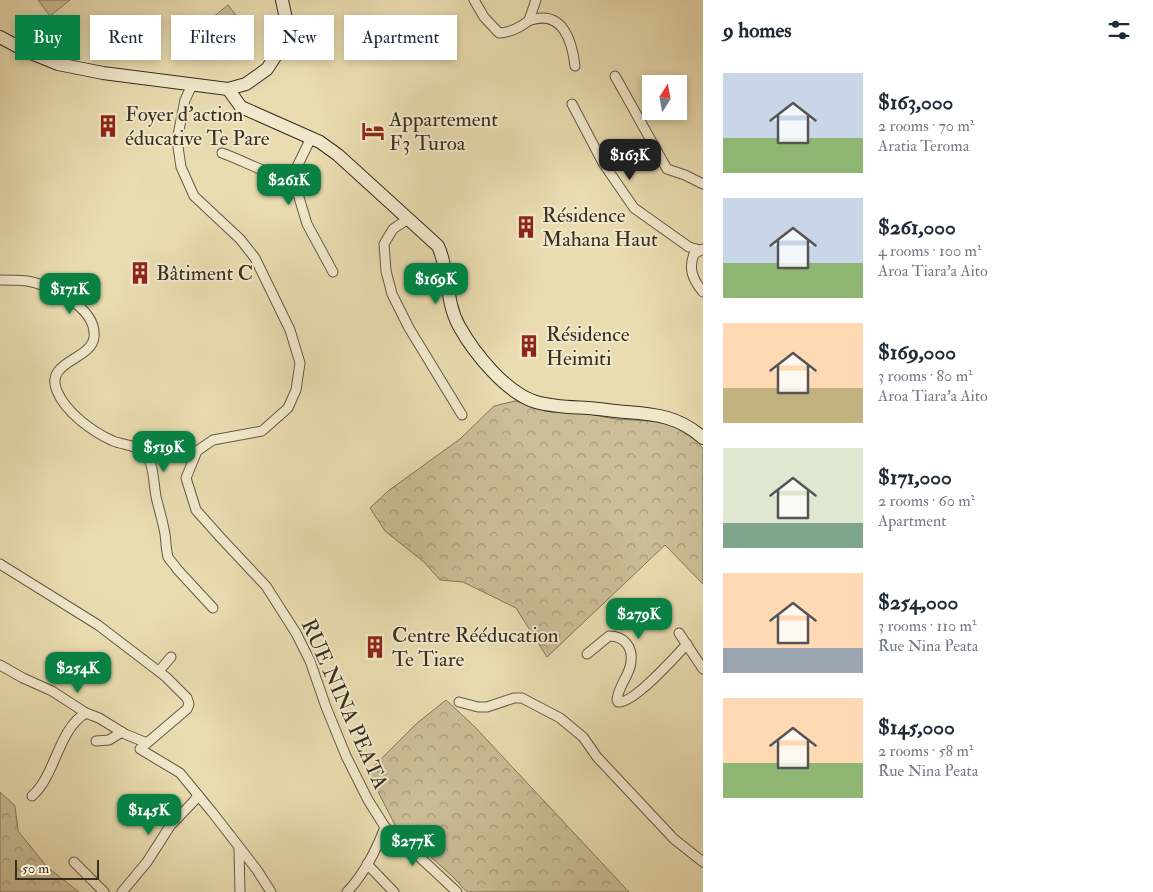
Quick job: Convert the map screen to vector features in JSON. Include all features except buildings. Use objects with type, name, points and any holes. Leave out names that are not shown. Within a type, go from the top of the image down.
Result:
[{"type":"main road","points":[[0,37],[26,51],[58,64],[103,73],[228,89],[246,84],[267,69],[282,46],[286,19],[282,0]]},
{"type":"main road","points":[[228,89],[241,107],[311,138],[337,154],[438,246],[443,258],[450,304],[459,326],[489,368],[519,395],[535,402],[554,406],[648,413],[681,421],[703,438]]},
{"type":"street","points":[[474,0],[484,17],[498,33],[505,33],[529,20],[545,18],[557,21],[563,27],[569,41],[576,66]]},
{"type":"street","points":[[529,20],[536,0]]},
{"type":"street","points":[[615,76],[667,169],[685,174],[703,184]]},
{"type":"street","name":"RUE NINA PEATA","points":[[192,85],[185,100],[177,140],[181,167],[194,196],[240,239],[255,258],[290,330],[300,363],[296,390],[288,408],[262,431],[213,440],[197,451],[186,478],[196,510],[266,586],[296,632],[310,661],[346,756],[368,800],[385,827],[457,892]]},
{"type":"street","points":[[572,104],[603,163],[634,208],[689,247],[701,250]]},
{"type":"street","points":[[291,179],[311,138]]},
{"type":"street","points":[[222,153],[280,177],[291,179],[295,184],[307,224],[332,272]]},
{"type":"street","points":[[408,219],[394,229],[384,244],[386,271],[390,286],[399,310],[409,328],[462,415]]},
{"type":"street","points":[[701,250],[694,254],[690,262],[690,271],[696,284],[703,292]]},
{"type":"street","points":[[0,280],[27,281],[49,288],[64,296],[89,316],[94,325],[92,346],[68,362],[61,370],[55,378],[56,390],[66,406],[87,426],[112,440],[138,449],[146,454],[150,462],[157,502],[162,516],[168,557],[213,608]]},
{"type":"street","points":[[0,564],[98,625],[159,671],[187,698],[189,704],[187,709],[140,749],[180,773],[272,892]]},
{"type":"street","points":[[679,633],[703,669]]},
{"type":"street","points":[[587,654],[609,636],[617,637],[627,644],[630,649],[631,663],[619,691],[617,700],[622,702],[633,696],[673,660],[687,644]]},
{"type":"street","points":[[159,671],[171,657]]},
{"type":"street","points":[[0,665],[52,691],[86,713],[99,718],[122,732],[148,743]]},
{"type":"street","points":[[459,702],[478,707],[487,707],[514,698],[522,698],[560,718],[583,737],[596,757],[674,838],[703,862]]},
{"type":"street","points":[[32,796],[46,776],[73,725],[86,713]]},
{"type":"street","points":[[96,742],[109,740],[122,732]]},
{"type":"street","points":[[122,892],[147,862],[170,826],[198,795]]},
{"type":"street","points":[[347,892],[357,882],[377,848],[385,827]]},
{"type":"street","points":[[239,847],[240,892]]},
{"type":"street","points":[[74,862],[104,892]]},
{"type":"street","points":[[367,864],[394,892]]},
{"type":"green space","points":[[38,0],[70,0],[51,15]]},
{"type":"green space","points":[[228,5],[236,15],[216,15]]},
{"type":"green space","points":[[515,401],[616,419],[668,422],[698,442],[703,449],[703,584],[665,545],[547,657],[516,608],[463,582],[440,580],[424,562],[385,531],[370,508],[388,491],[460,439],[494,406]]},
{"type":"green space","points":[[446,700],[474,726],[629,892],[467,892],[395,825],[368,772],[416,724]]},
{"type":"green space","points":[[0,792],[15,806],[18,831],[47,867],[79,892],[0,892]]},
{"type":"place","name":"Foyer d'action éducative Te Pare","points":[[108,126]]},
{"type":"place","name":"Appartement F3 Turoa","points":[[373,131]]},
{"type":"place","name":"Résidence Mahana Haut","points":[[526,227]]},
{"type":"place","name":"Bâtiment C","points":[[140,273]]},
{"type":"place","name":"Résidence Heimiti","points":[[529,346]]},
{"type":"place","name":"Centre Rééducation Te Tiare","points":[[375,647]]}]
